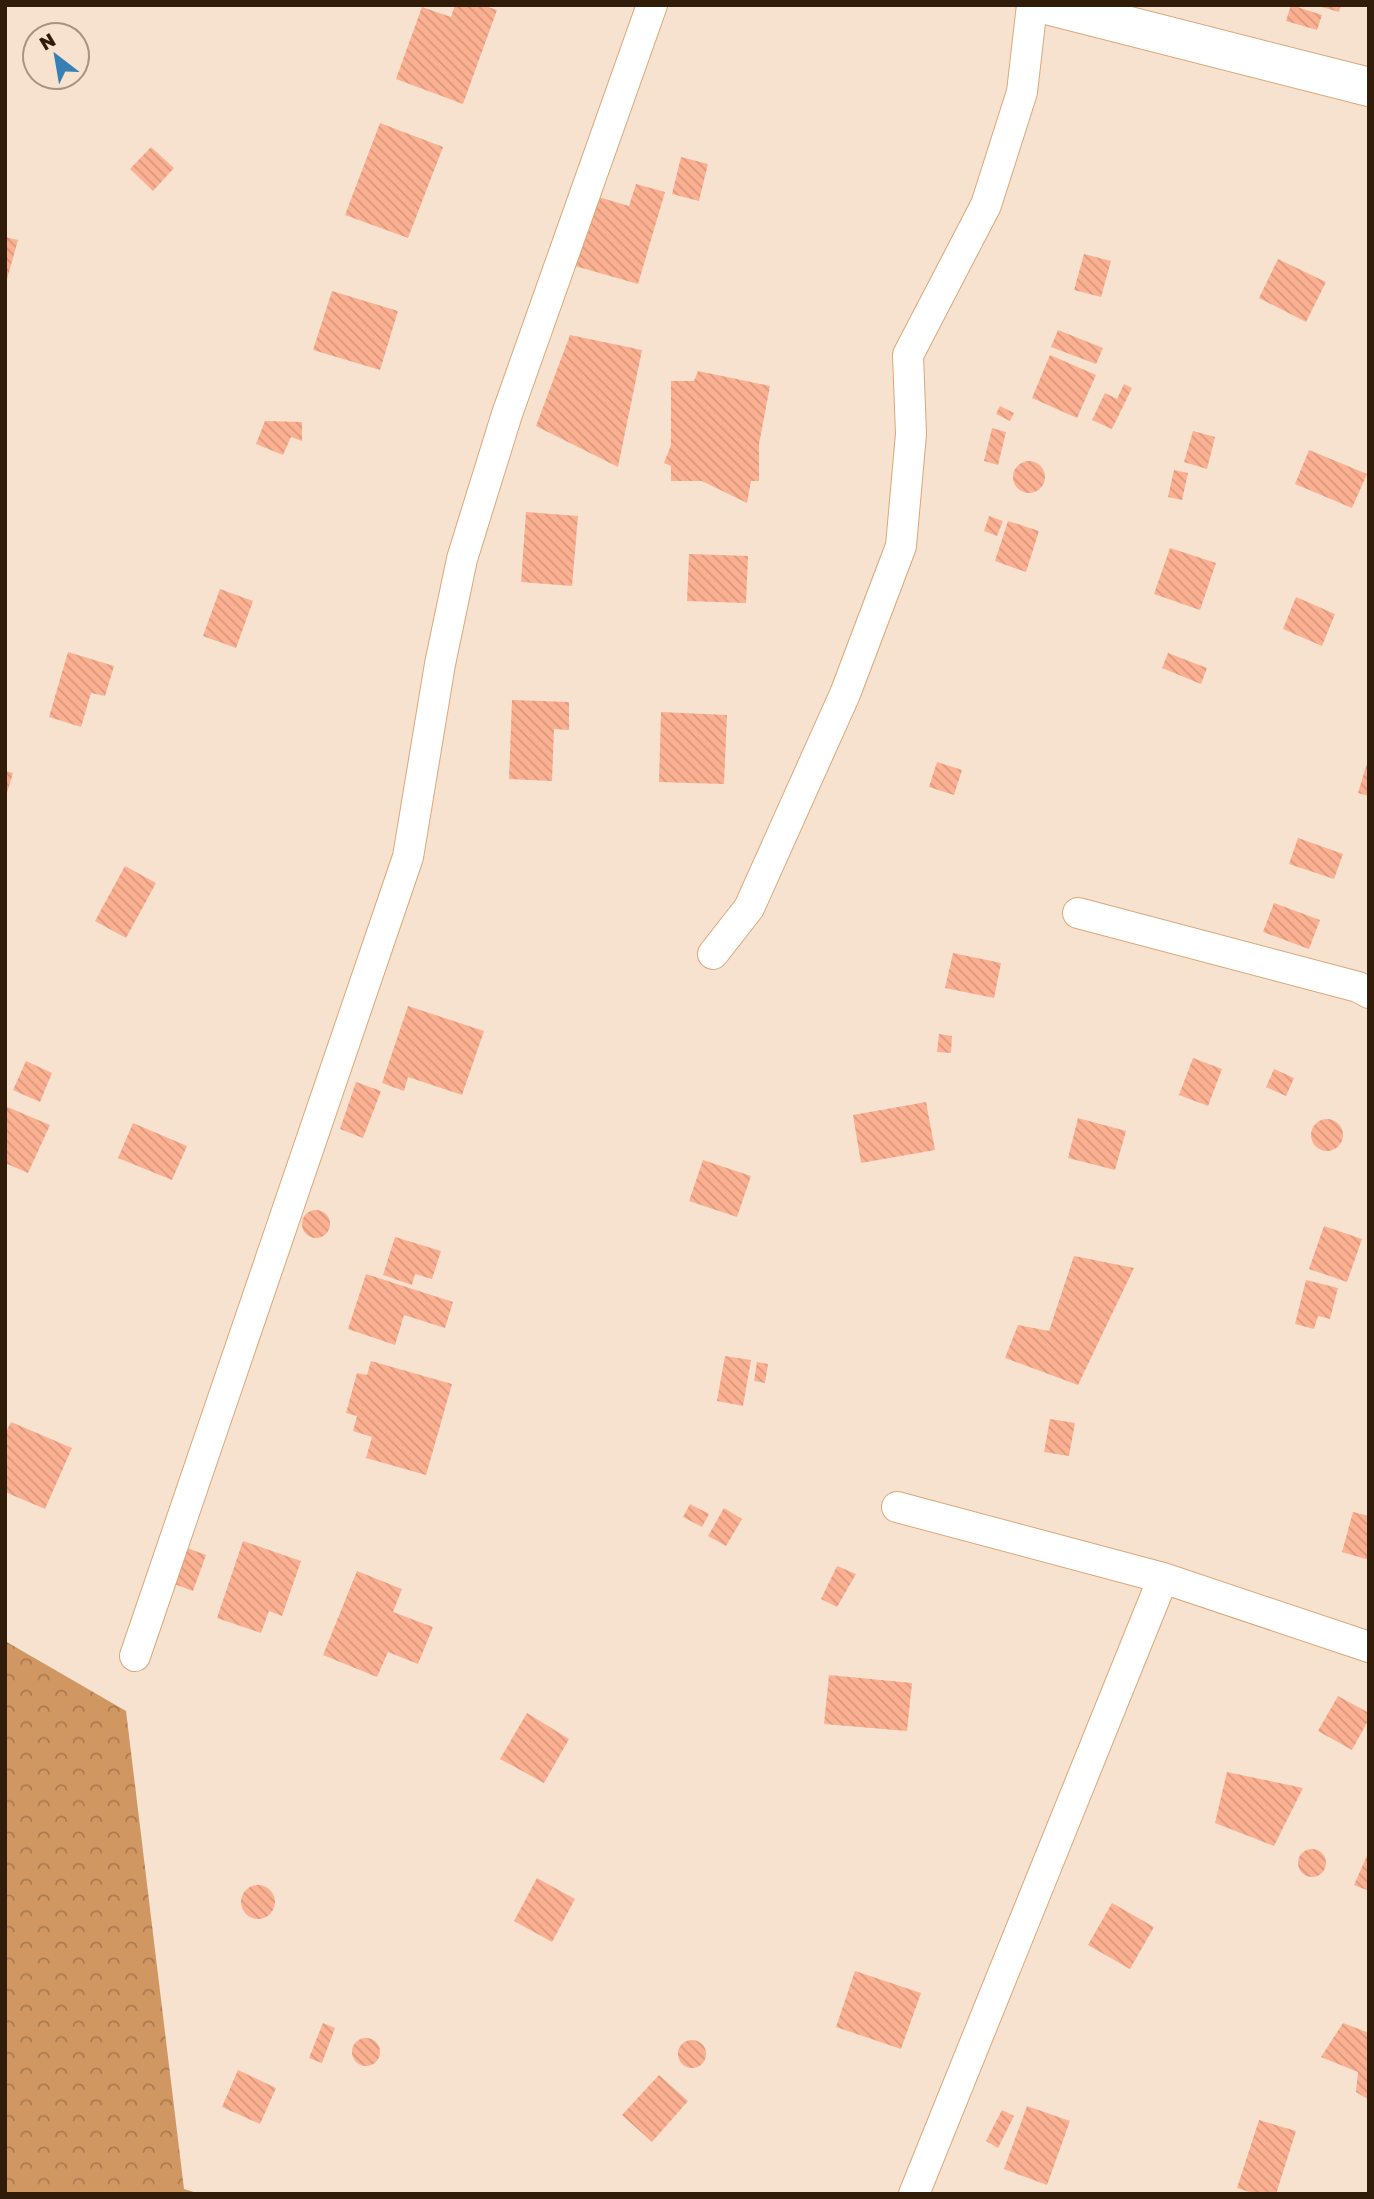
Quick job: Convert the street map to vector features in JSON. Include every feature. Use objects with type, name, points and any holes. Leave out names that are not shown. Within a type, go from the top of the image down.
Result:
[{"type":"main road","points":[[1047,5],[1369,87]]},
{"type":"street","points":[[135,1656],[408,857],[440,664],[462,559],[507,414],[652,5]]},
{"type":"street","points":[[713,954],[750,908],[845,694],[901,545],[911,433],[908,355],[986,205],[1022,92],[1032,5]]},
{"type":"street","points":[[1078,913],[1365,988]]},
{"type":"street","points":[[897,1507],[1163,1578],[1369,1647]]},
{"type":"street","points":[[914,2194],[1163,1578]]},
{"type":"green space","points":[[5,1641],[126,1711],[184,2189],[200,2194],[5,2194]]},
{"type":"building","points":[[455,5],[482,5],[497,10],[463,104],[396,79],[422,7],[451,17]]},
{"type":"building","points":[[1291,5],[1322,15],[1317,30],[1286,21]]},
{"type":"building","points":[[1315,5],[1341,5],[1339,12]]},
{"type":"building","points":[[380,123],[443,147],[408,238],[345,215]]},
{"type":"building","points":[[151,147],[174,168],[153,191],[130,169]]},
{"type":"building","points":[[681,157],[708,164],[699,201],[672,194]]},
{"type":"building","points":[[636,184],[665,192],[638,284],[575,266],[595,196],[629,206]]},
{"type":"building","points":[[5,237],[18,240],[6,283],[5,283]]},
{"type":"building","points":[[1084,254],[1111,261],[1101,297],[1074,290]]},
{"type":"building","points":[[1278,259],[1326,282],[1306,322],[1259,298]]},
{"type":"building","points":[[332,291],[398,311],[380,370],[313,350]]},
{"type":"building","points":[[1058,330],[1103,348],[1096,364],[1051,347]]},
{"type":"building","points":[[570,335],[642,350],[618,467],[536,426]]},
{"type":"building","points":[[1050,355],[1096,375],[1077,418],[1032,398]]},
{"type":"building","points":[[698,371],[770,386],[759,444],[759,481],[751,481],[747,503],[702,481],[671,481],[671,466],[664,463],[671,445],[671,381],[694,381]]},
{"type":"building","points":[[1124,384],[1132,388],[1112,429],[1092,420],[1105,393],[1117,399]]},
{"type":"building","points":[[1000,406],[1014,413],[1010,421],[996,414]]},
{"type":"building","points":[[265,421],[302,422],[302,441],[291,437],[283,455],[256,444]]},
{"type":"building","points":[[992,428],[1006,432],[998,465],[984,461]]},
{"type":"building","points":[[1193,431],[1215,437],[1207,469],[1184,462]]},
{"type":"building","points":[[1309,450],[1367,474],[1352,508],[1295,484]]},
{"type":"building","points":[[1029,461],[1040,466],[1045,477],[1040,488],[1029,493],[1018,488],[1013,477],[1018,466]]},
{"type":"building","points":[[1174,470],[1188,473],[1182,500],[1168,497]]},
{"type":"building","points":[[526,512],[578,516],[572,586],[521,582]]},
{"type":"building","points":[[989,516],[1003,521],[997,536],[984,531]]},
{"type":"building","points":[[1008,521],[1039,531],[1026,572],[995,561]]},
{"type":"building","points":[[1170,548],[1216,563],[1200,610],[1154,594]]},
{"type":"building","points":[[689,554],[748,556],[746,603],[687,601]]},
{"type":"building","points":[[220,589],[253,601],[236,648],[203,636]]},
{"type":"building","points":[[1296,597],[1335,614],[1322,646],[1283,629]]},
{"type":"building","points":[[68,652],[114,666],[105,696],[91,693],[81,727],[49,717]]},
{"type":"building","points":[[1168,653],[1207,668],[1201,684],[1162,668]]},
{"type":"building","points":[[512,700],[569,702],[569,730],[554,729],[552,781],[509,779]]},
{"type":"building","points":[[661,712],[727,715],[724,784],[659,782]]},
{"type":"building","points":[[1369,760],[1369,796],[1358,793]]},
{"type":"building","points":[[937,762],[962,770],[954,795],[929,787]]},
{"type":"building","points":[[5,771],[13,773],[6,796],[5,796]]},
{"type":"building","points":[[1298,838],[1343,854],[1334,879],[1289,864]]},
{"type":"building","points":[[125,866],[156,883],[126,938],[95,921]]},
{"type":"building","points":[[1274,903],[1320,920],[1309,949],[1263,932]]},
{"type":"building","points":[[953,953],[1001,963],[994,998],[945,988]]},
{"type":"building","points":[[408,1006],[484,1031],[462,1095],[408,1077],[404,1091],[382,1083]]},
{"type":"building","points":[[939,1034],[952,1036],[951,1053],[937,1052]]},
{"type":"building","points":[[1193,1058],[1222,1069],[1208,1106],[1179,1095]]},
{"type":"building","points":[[26,1061],[52,1073],[40,1102],[13,1090]]},
{"type":"building","points":[[1274,1069],[1294,1078],[1286,1096],[1266,1087]]},
{"type":"building","points":[[356,1082],[381,1091],[363,1138],[340,1129]]},
{"type":"building","points":[[926,1102],[935,1150],[861,1163],[853,1115]]},
{"type":"building","points":[[5,1106],[50,1125],[28,1173],[5,1163]]},
{"type":"building","points":[[1078,1118],[1126,1131],[1115,1170],[1068,1158]]},
{"type":"building","points":[[1327,1119],[1338,1124],[1343,1135],[1338,1146],[1327,1151],[1316,1146],[1311,1135],[1316,1124]]},
{"type":"building","points":[[133,1123],[187,1146],[172,1180],[118,1158]]},
{"type":"building","points":[[703,1160],[751,1176],[737,1217],[689,1201]]},
{"type":"building","points":[[316,1210],[326,1214],[330,1224],[326,1234],[316,1238],[306,1234],[302,1224],[306,1214]]},
{"type":"building","points":[[1324,1226],[1362,1239],[1347,1282],[1309,1269]]},
{"type":"building","points":[[395,1237],[441,1251],[432,1279],[415,1274],[412,1285],[383,1275]]},
{"type":"building","points":[[1074,1256],[1134,1268],[1078,1385],[1005,1358],[1018,1325],[1049,1331]]},
{"type":"building","points":[[366,1274],[453,1302],[445,1328],[404,1315],[395,1345],[348,1329]]},
{"type":"building","points":[[1306,1280],[1338,1288],[1330,1319],[1318,1316],[1314,1329],[1295,1324]]},
{"type":"building","points":[[725,1356],[751,1360],[743,1406],[717,1401]]},
{"type":"building","points":[[371,1361],[452,1384],[426,1475],[366,1458],[372,1437],[353,1431],[357,1416],[346,1413],[357,1373],[367,1375]]},
{"type":"building","points":[[757,1362],[768,1364],[765,1383],[754,1381]]},
{"type":"building","points":[[1050,1419],[1075,1423],[1069,1456],[1044,1452]]},
{"type":"building","points":[[11,1422],[72,1448],[45,1509],[5,1492],[5,1434]]},
{"type":"building","points":[[690,1504],[709,1514],[702,1527],[683,1517]]},
{"type":"building","points":[[724,1508],[742,1519],[726,1546],[708,1536]]},
{"type":"building","points":[[1353,1512],[1369,1516],[1369,1560],[1342,1552]]},
{"type":"building","points":[[243,1541],[301,1561],[282,1616],[269,1611],[261,1633],[217,1618]]},
{"type":"building","points":[[187,1548],[206,1555],[193,1591],[174,1584]]},
{"type":"building","points":[[837,1566],[856,1574],[837,1607],[821,1599]]},
{"type":"building","points":[[357,1571],[402,1589],[393,1612],[433,1627],[418,1664],[388,1652],[377,1677],[323,1655]]},
{"type":"building","points":[[829,1675],[912,1683],[907,1731],[824,1724]]},
{"type":"building","points":[[1338,1696],[1369,1713],[1369,1719],[1352,1750],[1318,1731]]},
{"type":"building","points":[[527,1713],[569,1739],[544,1783],[500,1759]]},
{"type":"building","points":[[1227,1772],[1303,1788],[1274,1846],[1215,1823]]},
{"type":"building","points":[[1312,1849],[1322,1853],[1326,1863],[1322,1873],[1312,1877],[1302,1873],[1298,1863],[1302,1853]]},
{"type":"building","points":[[1369,1851],[1369,1891],[1354,1885]]},
{"type":"building","points":[[537,1878],[575,1899],[552,1942],[514,1921]]},
{"type":"building","points":[[258,1885],[270,1890],[275,1902],[270,1914],[258,1919],[246,1914],[241,1902],[246,1890]]},
{"type":"building","points":[[1112,1903],[1154,1927],[1130,1969],[1088,1945]]},
{"type":"building","points":[[855,1971],[921,1993],[901,2049],[836,2027]]},
{"type":"building","points":[[323,2023],[335,2028],[322,2063],[309,2058]]},
{"type":"building","points":[[1343,2023],[1369,2033],[1369,2100],[1356,2092],[1358,2072],[1321,2057]]},
{"type":"building","points":[[366,2038],[376,2042],[380,2052],[376,2062],[366,2066],[356,2062],[352,2052],[356,2042]]},
{"type":"building","points":[[692,2040],[702,2044],[706,2054],[702,2064],[692,2068],[682,2064],[678,2054],[682,2044]]},
{"type":"building","points":[[238,2070],[276,2088],[260,2124],[222,2107]]},
{"type":"building","points":[[659,2075],[688,2101],[652,2142],[622,2115]]},
{"type":"building","points":[[1027,2106],[1070,2121],[1047,2185],[1004,2169]]},
{"type":"building","points":[[1002,2110],[1014,2116],[998,2148],[986,2141]]},
{"type":"building","points":[[1259,2120],[1296,2131],[1276,2194],[1256,2194],[1237,2188]]}]
